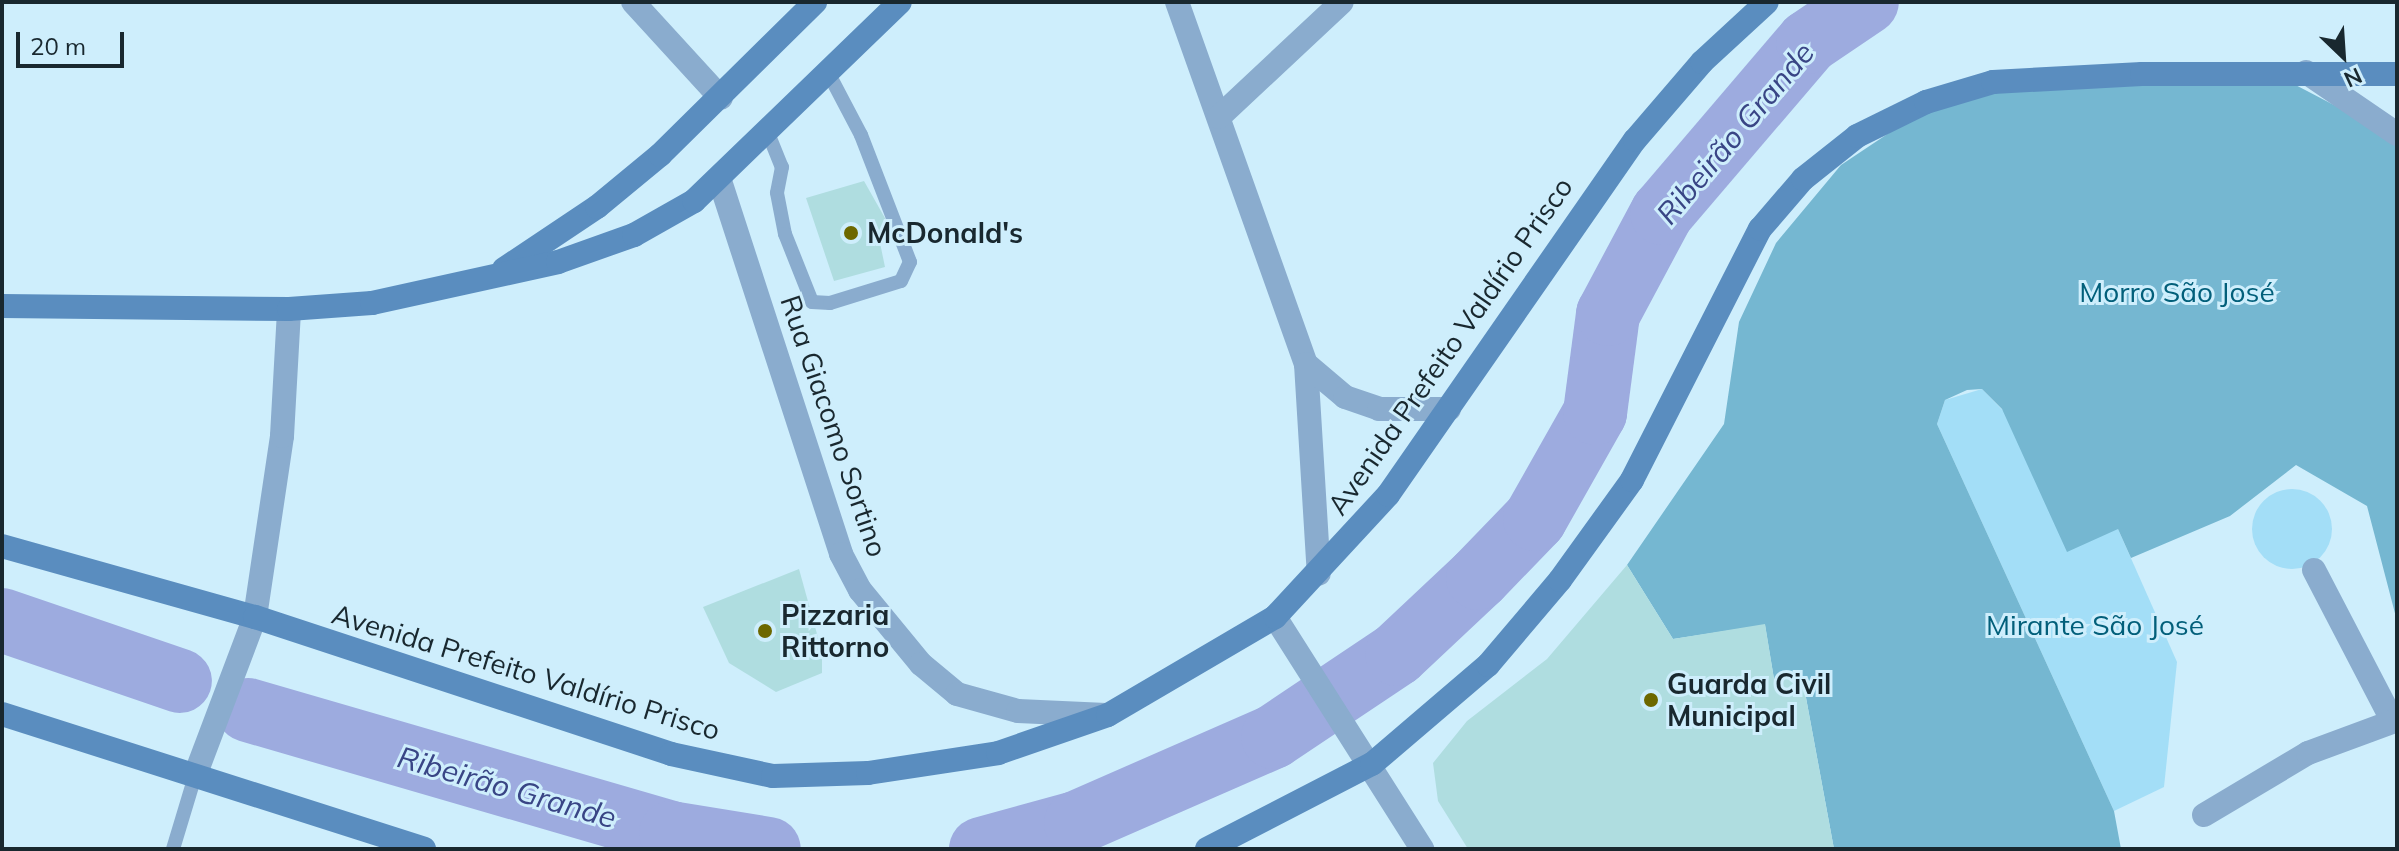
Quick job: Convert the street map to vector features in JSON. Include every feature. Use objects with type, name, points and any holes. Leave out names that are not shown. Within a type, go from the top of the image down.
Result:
[{"type":"main road","points":[[485,281],[597,207],[721,98],[815,2]]},
{"type":"main road","points":[[2,306],[289,309],[372,303],[485,281],[634,235],[720,181],[900,2]]},
{"type":"main road","name":"Avenida Prefeito Valdírio Prisco","points":[[2,546],[255,617],[671,754],[773,776],[868,773],[998,753],[1108,715],[1275,617],[1319,574],[1388,495],[1635,140],[1702,62],[1767,2]]},
{"type":"main road","points":[[1207,849],[1372,764],[1488,665],[1560,580],[1632,480],[1760,229],[1803,179],[1857,136],[1926,102],[1993,82],[2306,72],[2397,74]]},
{"type":"main road","points":[[2,714],[196,773],[424,849]]},
{"type":"street","points":[[633,2],[721,98]]},
{"type":"street","points":[[1177,2],[1306,364],[1319,574]]},
{"type":"street","points":[[1219,117],[1342,2]]},
{"type":"street","points":[[2306,72],[2397,134]]},
{"type":"street","name":"Rua Giacomo Sortino","points":[[720,181],[841,554],[860,590],[921,664],[957,694],[1018,711],[1108,715]]},
{"type":"street","points":[[196,773],[255,617],[282,436],[289,309]]},
{"type":"street","points":[[1306,364],[1345,397],[1379,409],[1449,409]]},
{"type":"street","points":[[2204,815],[2308,753],[2394,720],[2314,570]]},
{"type":"street","points":[[1275,617],[1345,721],[1422,849]]},
{"type":"lane","points":[[768,133],[782,167],[777,193],[785,234],[812,302],[830,303],[901,281],[910,262],[861,135],[829,74]]},
{"type":"lane","points":[[173,849],[196,773]]},
{"type":"green space","name":"Morro São José","points":[[2282,78],[2397,138],[2397,621],[2367,506],[2296,465],[2230,516],[2131,558],[2118,529],[2067,552],[2002,409],[1982,389],[1967,390],[1945,400],[1937,424],[2114,811],[2121,849],[1834,849],[1802,676],[1774,679],[1765,625],[1673,639],[1627,565],[1724,424],[1739,322],[1776,243],[1841,165],[1934,103],[1988,90]]},
{"type":"green space","name":"Mirante São José","points":[[1982,389],[2118,529],[2177,662],[2164,787],[2114,811],[1937,424],[1945,400]]},
{"type":"green space","points":[[2292,489],[2307,492],[2320,501],[2329,514],[2332,529],[2329,544],[2320,557],[2307,566],[2292,569],[2277,566],[2264,557],[2255,544],[2252,529],[2255,514],[2264,501],[2277,492]]},
{"type":"building","name":"McDonald's","points":[[864,181],[890,227],[879,238],[885,267],[834,281],[806,198]]},
{"type":"building","name":"Guarda Civil Municipal","points":[[1627,565],[1673,639],[1765,624],[1774,679],[1802,676],[1834,849],[1468,849],[1438,801],[1433,763],[1467,721],[1547,659]]},
{"type":"building","name":"Pizzaria Rittorno","points":[[799,569],[822,652],[822,673],[776,692],[729,663],[703,607]]},
{"type":"waterway","name":"Ribeirão Grande","points":[[981,849],[1076,823],[1273,737],[1397,654],[1478,578],[1535,519],[1595,413],[1608,314],[1662,213],[1808,42],[1867,2]]},
{"type":"waterway","name":"Ribeirão Grande","points":[[2,620],[180,681]]},
{"type":"waterway","name":"Ribeirão Grande","points":[[248,710],[671,833],[769,849]]},
{"type":"place","name":"McDonald's","points":[[851,233]]},
{"type":"place","name":"Pizzaria Rittorno","points":[[765,631]]},
{"type":"place","name":"Guarda Civil Municipal","points":[[1651,700]]}]
